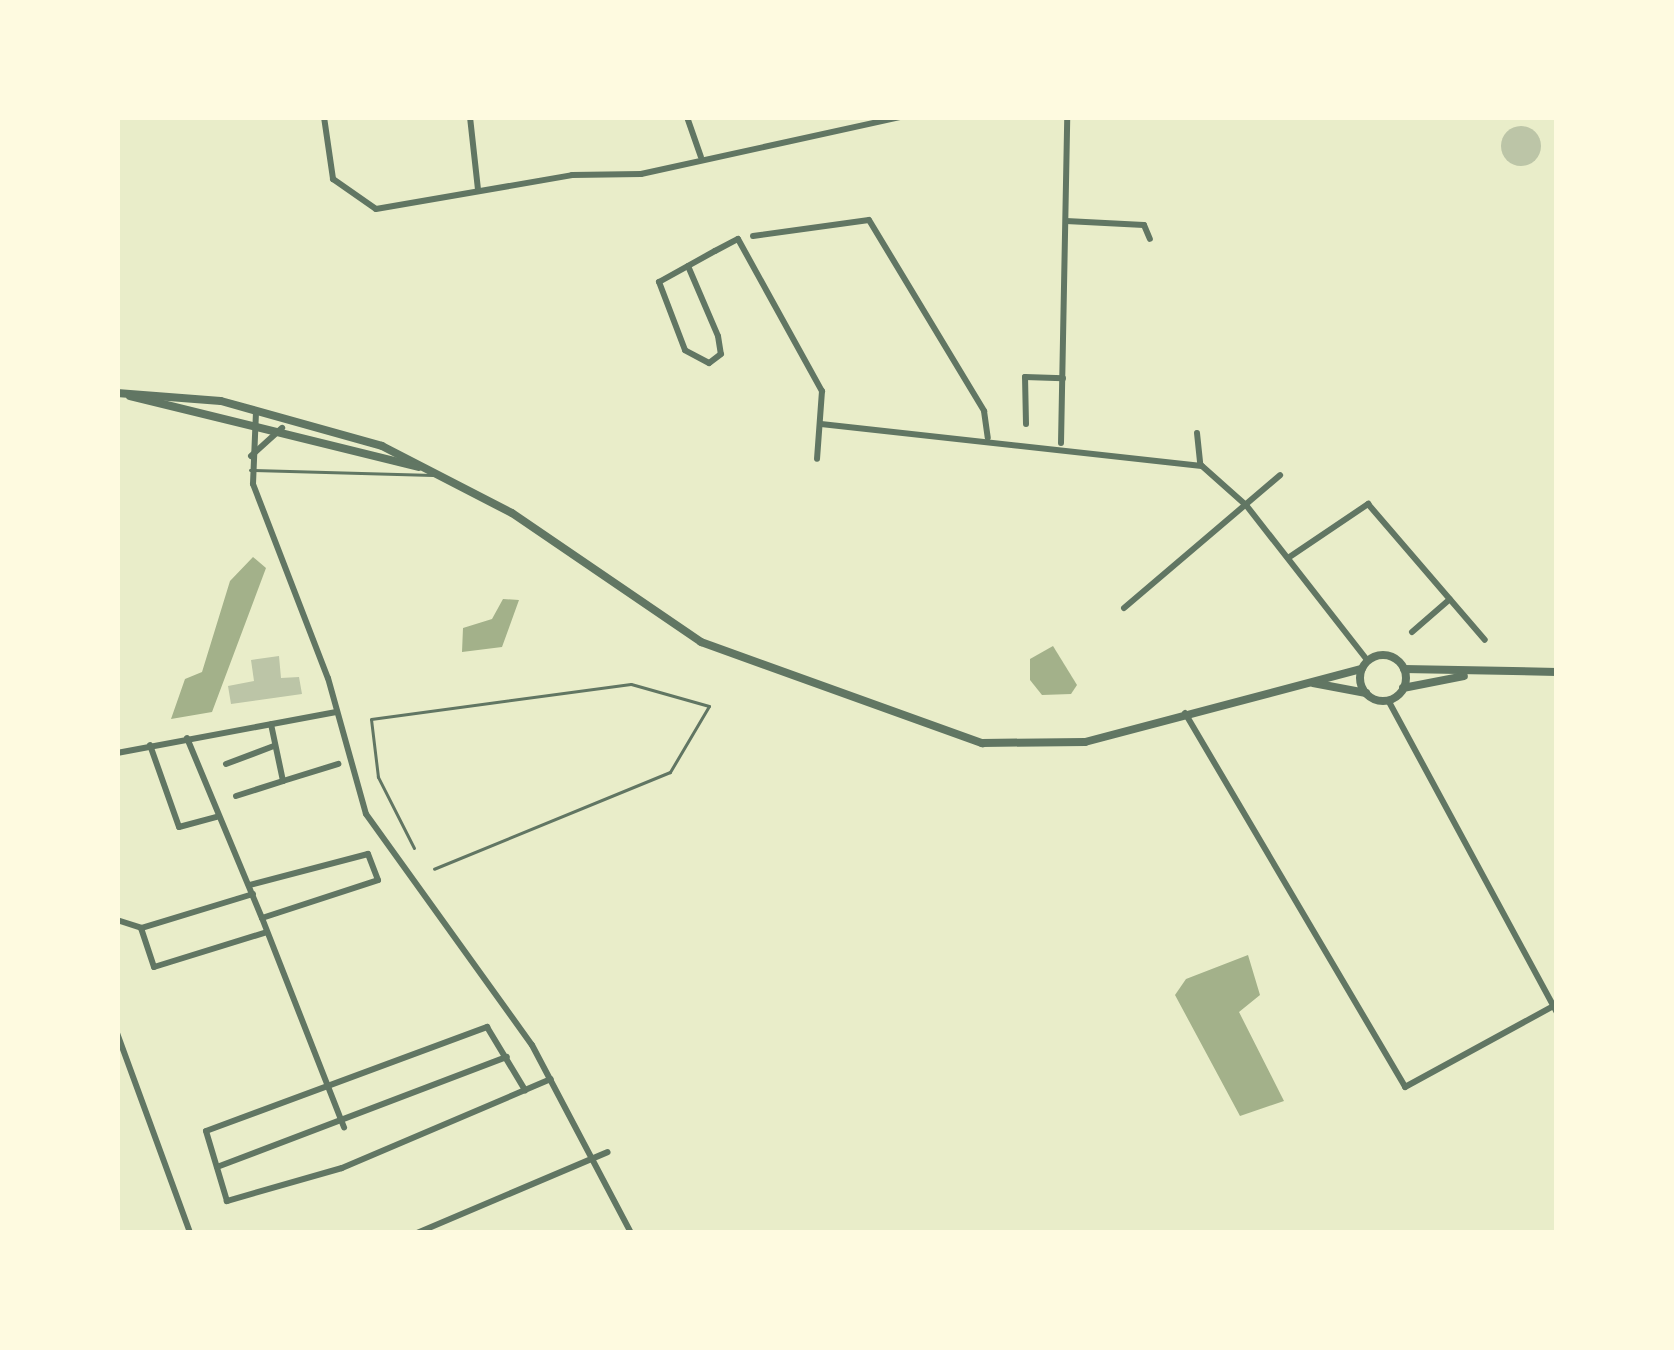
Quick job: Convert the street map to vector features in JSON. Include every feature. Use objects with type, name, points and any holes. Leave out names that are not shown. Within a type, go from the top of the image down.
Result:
[{"type":"street","points":[[324,117],[333,179],[376,209],[701,158],[861,120],[900,117]]},
{"type":"street","points":[[470,117],[478,190]]},
{"type":"street","points":[[687,117],[701,158]]},
{"type":"street","points":[[1061,444],[1067,117]]},
{"type":"street","points":[[753,236],[869,220],[984,411],[988,438]]},
{"type":"street","points":[[1066,221],[1144,225],[1150,239]]},
{"type":"street","points":[[688,266],[718,336],[721,354],[709,363],[685,350],[658,282],[738,239],[822,391],[817,459]]},
{"type":"street","points":[[1026,424],[1025,377],[1063,378]]},
{"type":"street","points":[[118,393],[257,409],[425,468],[701,642],[982,743],[1085,742],[1311,683],[1386,655],[1404,670],[1557,672]]},
{"type":"street","points":[[118,393],[254,420],[425,468]]},
{"type":"street","points":[[257,409],[250,470],[328,678],[371,827],[551,1078],[631,1233]]},
{"type":"street","points":[[821,424],[1061,444],[1202,466],[1246,505],[1288,558],[1365,665],[1366,693]]},
{"type":"street","points":[[249,459],[282,428]]},
{"type":"street","points":[[1197,433],[1202,466]]},
{"type":"street","points":[[1124,608],[1280,475]]},
{"type":"street","points":[[1288,558],[1368,504],[1485,640]]},
{"type":"street","points":[[1412,632],[1450,599]]},
{"type":"street","points":[[1403,688],[1404,670]]},
{"type":"street","points":[[1388,700],[1403,688],[1478,674]]},
{"type":"street","points":[[318,682],[328,678]]},
{"type":"street","points":[[1184,713],[1405,1087],[1556,1007],[1388,700],[1311,683]]},
{"type":"street","points":[[117,753],[337,712]]},
{"type":"street","points":[[271,724],[283,781]]},
{"type":"street","points":[[187,738],[344,1127]]},
{"type":"street","points":[[150,745],[179,827],[216,817]]},
{"type":"street","points":[[226,764],[274,746]]},
{"type":"street","points":[[236,796],[338,764]]},
{"type":"street","points":[[117,920],[141,928],[251,890],[374,860],[375,889],[262,918]]},
{"type":"street","points":[[141,928],[154,967],[267,932]]},
{"type":"street","points":[[525,1090],[485,1028],[332,1093],[206,1131],[227,1201],[342,1168],[525,1090],[551,1078]]},
{"type":"street","points":[[117,1034],[190,1233]]},
{"type":"street","points":[[217,1167],[344,1127],[507,1057]]},
{"type":"street","points":[[417,1233],[608,1152]]},
{"type":"lane","points":[[250,470],[439,475]]},
{"type":"lane","points":[[414,848],[378,777],[371,719],[631,684],[709,706],[670,772],[434,868]]},
{"type":"shaded area","points":[[253,557],[266,568],[212,712],[171,719],[185,679],[202,672],[230,581]]},
{"type":"shaded area","points":[[503,599],[519,600],[502,647],[462,652],[463,628],[492,619]]},
{"type":"shaded area","points":[[1053,646],[1077,685],[1071,694],[1042,695],[1030,680],[1030,659]]},
{"type":"shaded area","points":[[1248,955],[1260,995],[1239,1012],[1284,1101],[1240,1116],[1175,995],[1186,979]]},
{"type":"building","points":[[1521,126],[1535,132],[1541,146],[1535,160],[1521,166],[1507,160],[1501,146],[1507,132]]},
{"type":"building","points":[[279,656],[281,678],[299,677],[302,694],[231,704],[228,686],[254,681],[251,660]]}]
